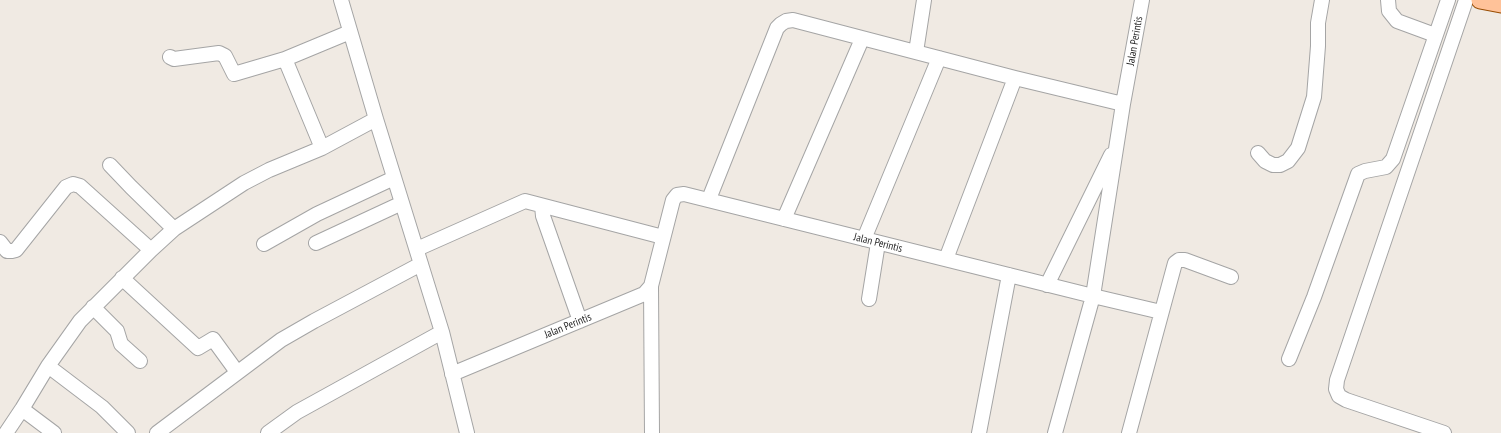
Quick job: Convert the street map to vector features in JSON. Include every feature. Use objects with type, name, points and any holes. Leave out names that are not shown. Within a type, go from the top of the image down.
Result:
[{"type":"main road","points":[[1480,0],[1501,4]]},
{"type":"street","points":[[341,0],[376,120],[442,332],[466,433]]},
{"type":"street","points":[[916,52],[924,0]]},
{"type":"street","name":"Jalan Perintis","points":[[452,374],[639,297],[648,291],[651,286],[675,197],[684,194],[1093,296],[1123,104],[1142,0]]},
{"type":"street","points":[[1258,153],[1265,161],[1273,165],[1280,165],[1288,161],[1298,148],[1314,97],[1318,46],[1318,23],[1322,0]]},
{"type":"street","points":[[1388,0],[1389,11],[1397,21],[1436,35]]},
{"type":"street","points":[[1289,359],[1314,297],[1358,174],[1365,171],[1386,167],[1393,159],[1448,0]]},
{"type":"street","points":[[1444,433],[1346,400],[1339,396],[1336,389],[1339,373],[1466,0]]},
{"type":"street","points":[[709,199],[778,26],[786,21],[793,20],[1015,78],[1123,104]]},
{"type":"street","points":[[170,57],[174,58],[219,53],[225,56],[234,74],[285,59],[350,32]]},
{"type":"street","points":[[784,219],[862,39]]},
{"type":"street","points":[[864,239],[939,58]]},
{"type":"street","points":[[285,59],[322,148]]},
{"type":"street","points":[[946,259],[1015,78]]},
{"type":"street","points":[[6,433],[48,366],[74,329],[93,307],[150,250],[174,229],[244,183],[269,170],[322,148],[376,120]]},
{"type":"street","points":[[1047,285],[1118,142]]},
{"type":"street","points":[[110,164],[174,229]]},
{"type":"street","points":[[264,244],[317,214],[394,178]]},
{"type":"street","points":[[0,242],[7,251],[16,250],[66,187],[73,184],[80,186],[150,250]]},
{"type":"street","points":[[417,249],[522,201],[532,201],[542,206],[663,237]]},
{"type":"street","points":[[316,243],[402,203]]},
{"type":"street","points":[[542,206],[543,216],[580,321]]},
{"type":"street","points":[[869,299],[878,243]]},
{"type":"street","points":[[1129,433],[1174,263],[1179,260],[1186,260],[1230,277]]},
{"type":"street","points":[[157,433],[281,340],[421,264]]},
{"type":"street","points":[[979,433],[1009,275]]},
{"type":"street","points":[[122,278],[198,348],[213,340],[238,372]]},
{"type":"street","points":[[651,286],[652,433]]},
{"type":"street","points":[[1055,433],[1093,296],[1161,312]]},
{"type":"street","points":[[93,307],[117,331],[121,344],[140,361]]},
{"type":"street","points":[[268,433],[297,412],[442,332]]},
{"type":"street","points":[[48,366],[102,407],[128,433]]},
{"type":"street","points":[[22,409],[54,433]]}]
